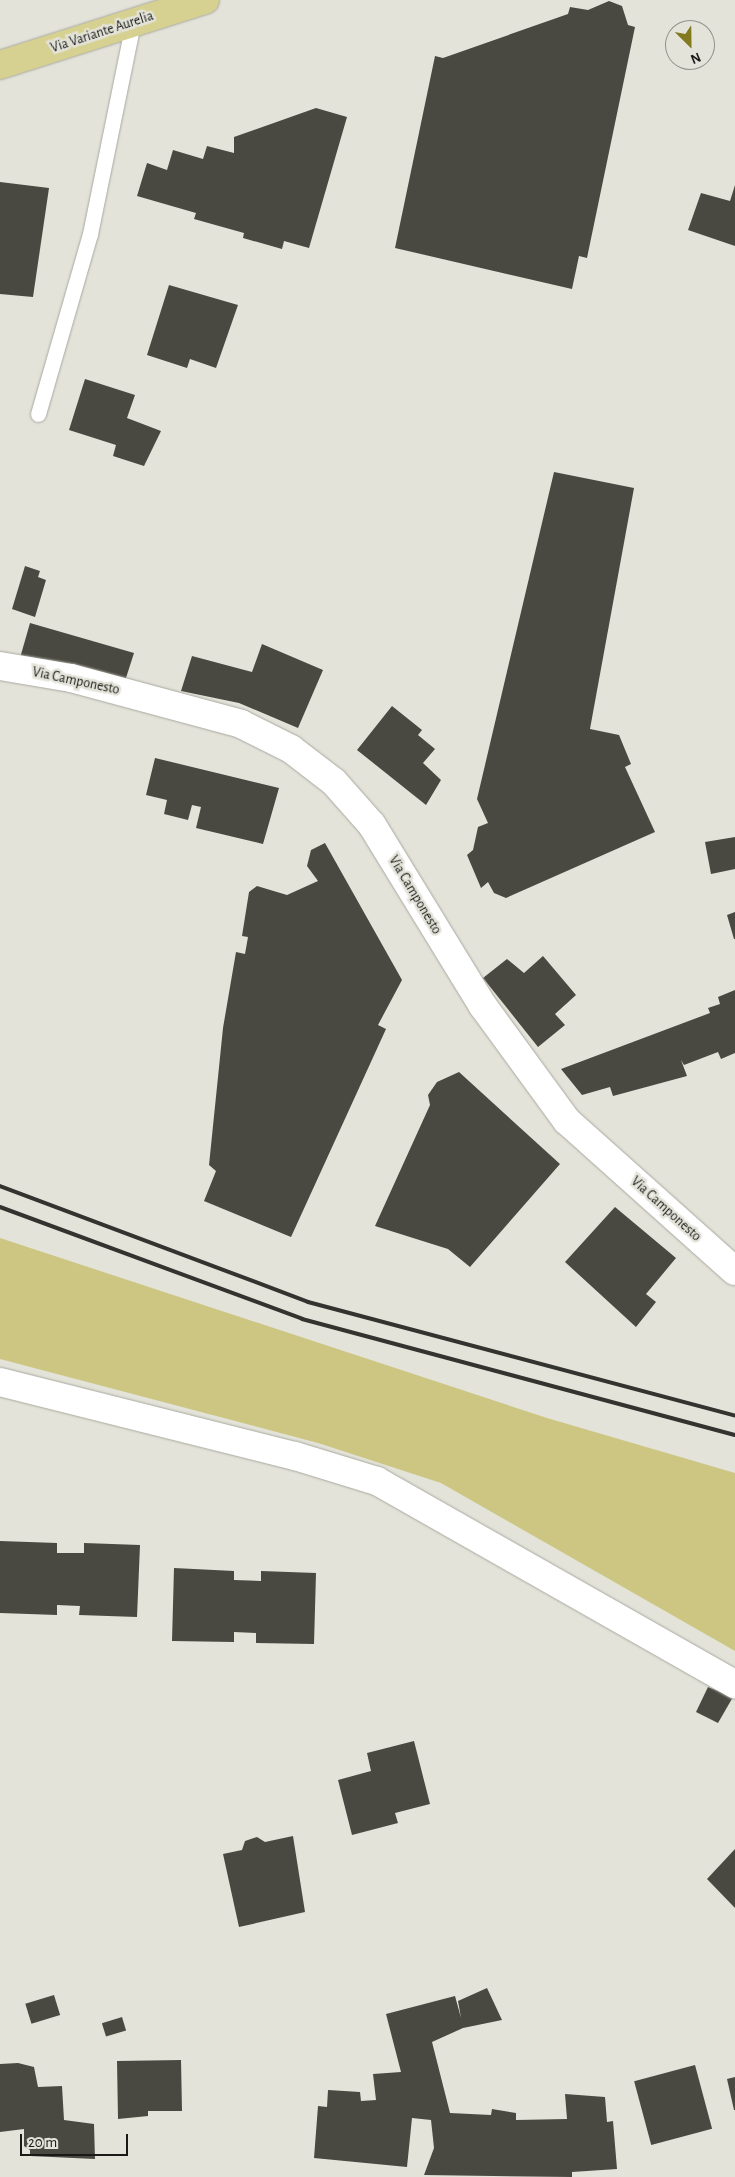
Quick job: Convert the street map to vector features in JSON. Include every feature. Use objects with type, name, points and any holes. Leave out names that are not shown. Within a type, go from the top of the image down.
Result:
[{"type":"main road","name":"Via Variante Aurelia","points":[[0,65],[205,0]]},
{"type":"street","name":"Via Camponesto","points":[[0,666],[71,678],[240,724],[291,749],[334,782],[372,825],[483,1006],[567,1121],[735,1271]]},
{"type":"street","points":[[0,1382],[295,1456],[377,1481],[735,1684]]},
{"type":"lane","points":[[38,414],[90,234],[133,22]]},
{"type":"shaded area","points":[[0,1238],[547,1418],[735,1473],[735,1651],[441,1483],[318,1443],[0,1359]]},
{"type":"building","points":[[609,1],[622,6],[628,25],[635,27],[587,258],[579,256],[572,289],[395,248],[435,56],[443,58],[568,14],[570,7],[588,10]]},
{"type":"building","points":[[316,108],[347,117],[309,248],[284,241],[282,249],[243,238],[244,233],[194,219],[196,213],[137,196],[147,163],[167,170],[173,150],[203,159],[207,146],[234,153],[234,137]]},
{"type":"building","points":[[0,182],[49,188],[33,297],[0,294]]},
{"type":"building","points":[[735,185],[735,246],[688,230],[701,193],[730,201]]},
{"type":"building","points":[[169,285],[238,305],[216,368],[190,359],[187,368],[147,355]]},
{"type":"building","points":[[85,379],[135,395],[127,418],[161,431],[144,466],[113,456],[116,445],[69,430]]},
{"type":"building","points":[[554,472],[634,488],[590,729],[619,735],[631,764],[625,767],[655,832],[506,898],[494,893],[488,882],[481,888],[467,855],[473,850],[478,827],[488,823],[477,799]]},
{"type":"building","points":[[25,566],[40,571],[38,577],[46,580],[35,617],[12,609]]},
{"type":"building","points":[[30,623],[134,653],[125,681],[20,658]]},
{"type":"building","points":[[262,644],[323,670],[298,728],[239,703],[181,691],[192,656],[252,672]]},
{"type":"building","points":[[392,706],[422,730],[418,735],[435,749],[423,763],[441,780],[426,805],[357,750]]},
{"type":"building","points":[[155,758],[279,788],[263,844],[196,828],[201,807],[192,805],[188,820],[164,814],[167,800],[146,795]]},
{"type":"building","points":[[735,837],[735,869],[711,874],[705,842]]},
{"type":"building","points":[[325,843],[402,980],[378,1025],[386,1029],[291,1237],[204,1201],[216,1171],[209,1165],[223,1028],[236,952],[245,954],[248,937],[242,936],[249,892],[257,886],[287,895],[318,881],[307,866],[311,850]]},
{"type":"building","points":[[735,912],[735,939],[734,939],[727,915]]},
{"type":"building","points":[[543,956],[576,995],[555,1014],[565,1025],[538,1047],[483,978],[507,959],[524,973]]},
{"type":"building","points":[[735,990],[735,1053],[721,1059],[718,1052],[684,1065],[681,1060],[687,1076],[613,1096],[610,1087],[582,1095],[561,1069],[710,1013],[708,1008],[720,1004],[718,997]]},
{"type":"building","points":[[459,1072],[560,1164],[470,1267],[448,1249],[375,1226],[430,1105],[428,1095],[437,1082]]},
{"type":"building","points":[[615,1207],[676,1258],[646,1294],[656,1302],[636,1327],[565,1262]]},
{"type":"building","points":[[0,1541],[57,1543],[57,1553],[84,1553],[84,1543],[140,1545],[137,1617],[79,1615],[80,1606],[57,1605],[57,1615],[0,1613]]},
{"type":"building","points":[[174,1568],[234,1571],[234,1580],[261,1581],[261,1571],[316,1573],[314,1644],[256,1643],[256,1633],[234,1632],[234,1642],[172,1641]]},
{"type":"building","points":[[708,1687],[733,1697],[718,1723],[696,1712]]},
{"type":"building","points":[[414,1741],[430,1804],[395,1813],[398,1823],[352,1835],[338,1780],[371,1771],[367,1753]]},
{"type":"building","points":[[293,1836],[305,1912],[239,1927],[223,1854],[242,1850],[245,1841],[257,1837],[265,1842]]},
{"type":"building","points":[[735,1849],[735,1908],[707,1879]]},
{"type":"building","points":[[487,1988],[502,2020],[463,2028],[432,2042],[450,2113],[491,2115],[492,2109],[516,2113],[516,2120],[567,2119],[565,2094],[605,2097],[607,2122],[613,2121],[617,2169],[572,2172],[572,2177],[424,2175],[434,2148],[431,2120],[412,2118],[407,2167],[314,2158],[318,2106],[327,2107],[328,2090],[360,2092],[361,2101],[376,2100],[373,2074],[401,2072],[386,2014],[455,1996],[461,2018],[458,2001]]},
{"type":"building","points":[[54,1995],[60,2015],[31,2024],[25,2004]]},
{"type":"building","points":[[122,2017],[126,2030],[106,2037],[102,2023]]},
{"type":"building","points":[[181,2060],[182,2111],[148,2111],[148,2116],[118,2119],[117,2061]]},
{"type":"building","points":[[18,2063],[34,2067],[38,2087],[62,2086],[64,2120],[94,2124],[95,2159],[30,2156],[30,2150],[24,2146],[24,2129],[0,2132],[0,2064]]},
{"type":"building","points":[[695,2065],[712,2129],[651,2145],[634,2081]]},
{"type":"building","points":[[735,2077],[735,2110],[734,2110],[727,2079]]},
{"type":"railway","points":[[0,1186],[308,1302],[735,1416]]},
{"type":"railway","points":[[0,1207],[302,1319],[735,1435]]}]
